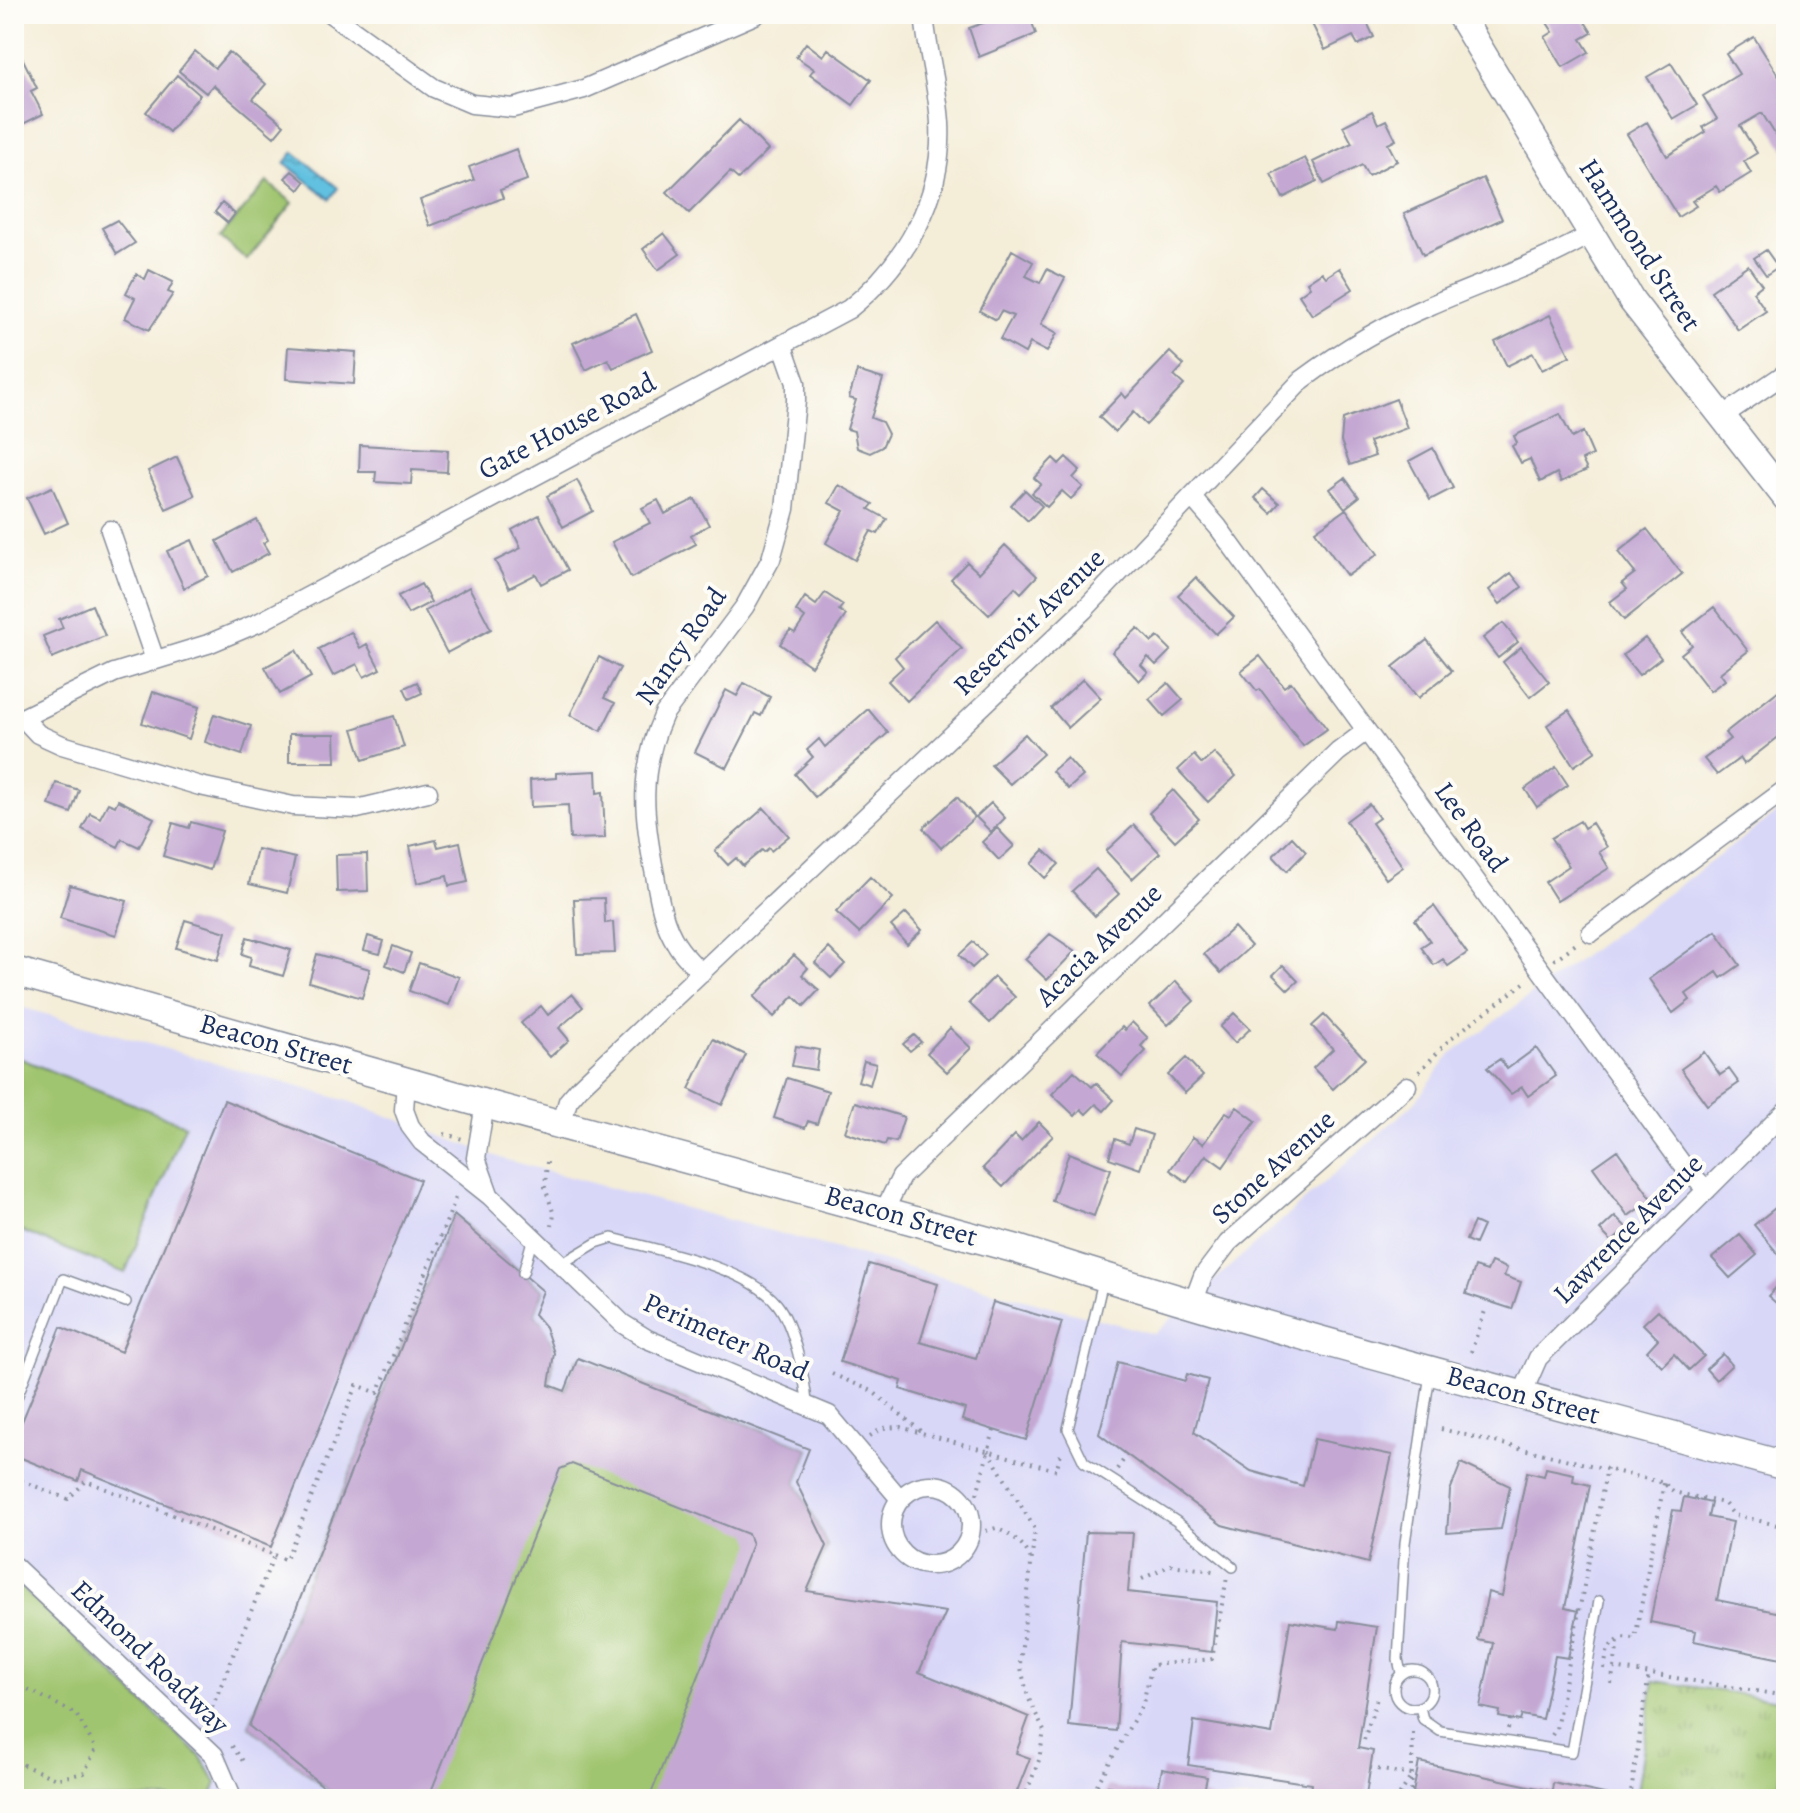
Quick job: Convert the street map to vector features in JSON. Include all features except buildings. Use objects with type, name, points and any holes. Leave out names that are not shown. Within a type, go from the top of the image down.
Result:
[{"type":"main road","name":"Beacon Street","points":[[14,971],[561,1125],[884,1211],[1017,1249],[1103,1278],[1431,1371],[1786,1466]]},
{"type":"street","points":[[331,14],[434,88],[472,104],[513,108],[584,89],[757,14]]},
{"type":"street","name":"Gate House Road","points":[[18,720],[114,673],[260,622],[537,472],[830,321],[867,294],[913,237],[935,171],[940,126],[924,14]]},
{"type":"street","name":"Hammond Street","points":[[1459,14],[1632,301],[1786,498]]},
{"type":"street","name":"Reservoir Avenue","points":[[561,1125],[568,1101],[580,1087],[1084,610],[1276,405],[1327,361],[1426,307],[1537,263],[1591,234]]},
{"type":"street","name":"Nancy Road","points":[[701,973],[677,945],[661,907],[645,824],[645,781],[655,734],[664,714],[761,581],[780,534],[796,401],[796,383],[783,346]]},
{"type":"street","points":[[1721,417],[1786,373]]},
{"type":"street","name":"Lee Road","points":[[1192,497],[1218,527],[1685,1168],[1707,1190]]},
{"type":"street","points":[[110,530],[155,660]]},
{"type":"street","points":[[18,720],[62,745],[200,786],[293,806],[357,809],[428,792]]},
{"type":"street","name":"Acacia Avenue","points":[[884,1211],[901,1177],[1338,752],[1366,731]]},
{"type":"street","points":[[1591,933],[1786,789]]},
{"type":"street","name":"Perimeter Road","points":[[406,1082],[403,1095],[410,1126],[437,1154],[490,1196],[623,1324],[647,1339],[807,1403],[842,1426],[900,1499]]},
{"type":"street","name":"Stone Avenue","points":[[1193,1303],[1203,1276],[1228,1243],[1407,1086]]},
{"type":"street","name":"Perimeter Road","points":[[485,1104],[476,1158],[490,1196]]},
{"type":"street","name":"Lawrence Avenue","points":[[1522,1394],[1538,1358],[1786,1111]]},
{"type":"street","points":[[922,1485],[949,1488],[960,1496],[971,1520],[971,1533],[957,1555],[934,1565],[909,1558],[899,1549],[891,1524],[900,1499],[922,1485]]},
{"type":"street","name":"Edmond Roadway","points":[[14,1566],[214,1755],[233,1799]]},
{"type":"lane","points":[[523,1273],[533,1237]]},
{"type":"lane","points":[[561,1264],[596,1243],[612,1238],[750,1280],[778,1304],[805,1374],[807,1403]]},
{"type":"lane","points":[[1103,1278],[1068,1429],[1084,1462],[1176,1521],[1231,1570]]},
{"type":"lane","points":[[14,1405],[63,1279],[126,1302]]},
{"type":"lane","points":[[1401,1673],[1420,1670],[1432,1684],[1428,1702],[1420,1707],[1408,1708],[1399,1703],[1394,1693],[1395,1682],[1401,1673],[1398,1659],[1405,1543],[1431,1371]]},
{"type":"lane","points":[[1420,1707],[1423,1719],[1440,1731],[1572,1752],[1599,1601]]},
{"type":"path","points":[[1407,1086],[1450,1039],[1591,933]]},
{"type":"path","points":[[547,1162],[545,1187],[554,1215],[552,1226]]},
{"type":"path","points":[[14,1478],[68,1499],[86,1481],[286,1560],[357,1385],[378,1393],[457,1195]]},
{"type":"path","points":[[1471,1352],[1486,1308]]},
{"type":"path","points":[[832,1374],[872,1391],[925,1434]]},
{"type":"path","points":[[868,1438],[891,1427],[1048,1468]]},
{"type":"path","points":[[1441,1429],[1664,1483],[1673,1492],[1724,1503],[1734,1515],[1786,1527]]},
{"type":"path","points":[[977,1494],[994,1430]]},
{"type":"path","points":[[988,1451],[1035,1529],[1020,1664],[1023,1683],[1044,1731],[1039,1760],[1024,1799]]},
{"type":"path","points":[[1121,1463],[1127,1455]]},
{"type":"path","points":[[1546,1737],[1556,1729],[1607,1468]]},
{"type":"path","points":[[1603,1676],[1608,1648],[1619,1640],[1635,1639],[1664,1483]]},
{"type":"path","points":[[986,1531],[996,1528],[1013,1537],[1027,1549],[1031,1562]]},
{"type":"path","points":[[209,1715],[274,1555]]},
{"type":"path","points":[[1089,1799],[1143,1703],[1152,1665],[1212,1659],[1223,1583],[1231,1570],[1171,1565],[1142,1579]]},
{"type":"path","points":[[1611,1684],[1619,1640]]},
{"type":"path","points":[[1614,1668],[1786,1696]]},
{"type":"path","points":[[1630,1799],[1649,1674]]},
{"type":"path","points":[[14,1682],[76,1714],[96,1749],[84,1773],[56,1779],[14,1761]]},
{"type":"path","points":[[1364,1740],[1378,1695]]},
{"type":"path","points":[[1510,1719],[1508,1730],[1521,1732]]},
{"type":"path","points":[[1411,1799],[1413,1733]]},
{"type":"path","points":[[231,1744],[243,1761]]},
{"type":"path","points":[[1370,1768],[1412,1775]]},
{"type":"path","points":[[1397,1799],[1412,1775]]},
{"type":"path","points":[[1783,1799],[1786,1782]]},
{"type":"shaded area","points":[[1786,806],[1786,1799],[210,1799],[217,1783],[200,1756],[14,1581],[14,1005],[351,1102],[506,1160],[1154,1334],[1415,1102],[1451,1054]]},
{"type":"green space","points":[[267,182],[293,203],[247,260],[220,237]]},
{"type":"green space","points":[[14,1056],[185,1125],[125,1273],[14,1228]]},
{"type":"green space","points":[[454,1215],[543,1291],[534,1314],[546,1331],[552,1348],[549,1385],[565,1391],[578,1358],[809,1449],[796,1482],[827,1546],[796,1618],[775,1799],[339,1799],[249,1726]]},
{"type":"green space","points":[[14,1581],[200,1756],[217,1783],[210,1799],[14,1799]]},
{"type":"green space","points":[[1654,1681],[1786,1701],[1786,1738],[1777,1799],[1636,1799]]},
{"type":"water","points":[[294,152],[338,188],[330,199],[285,163]]}]
